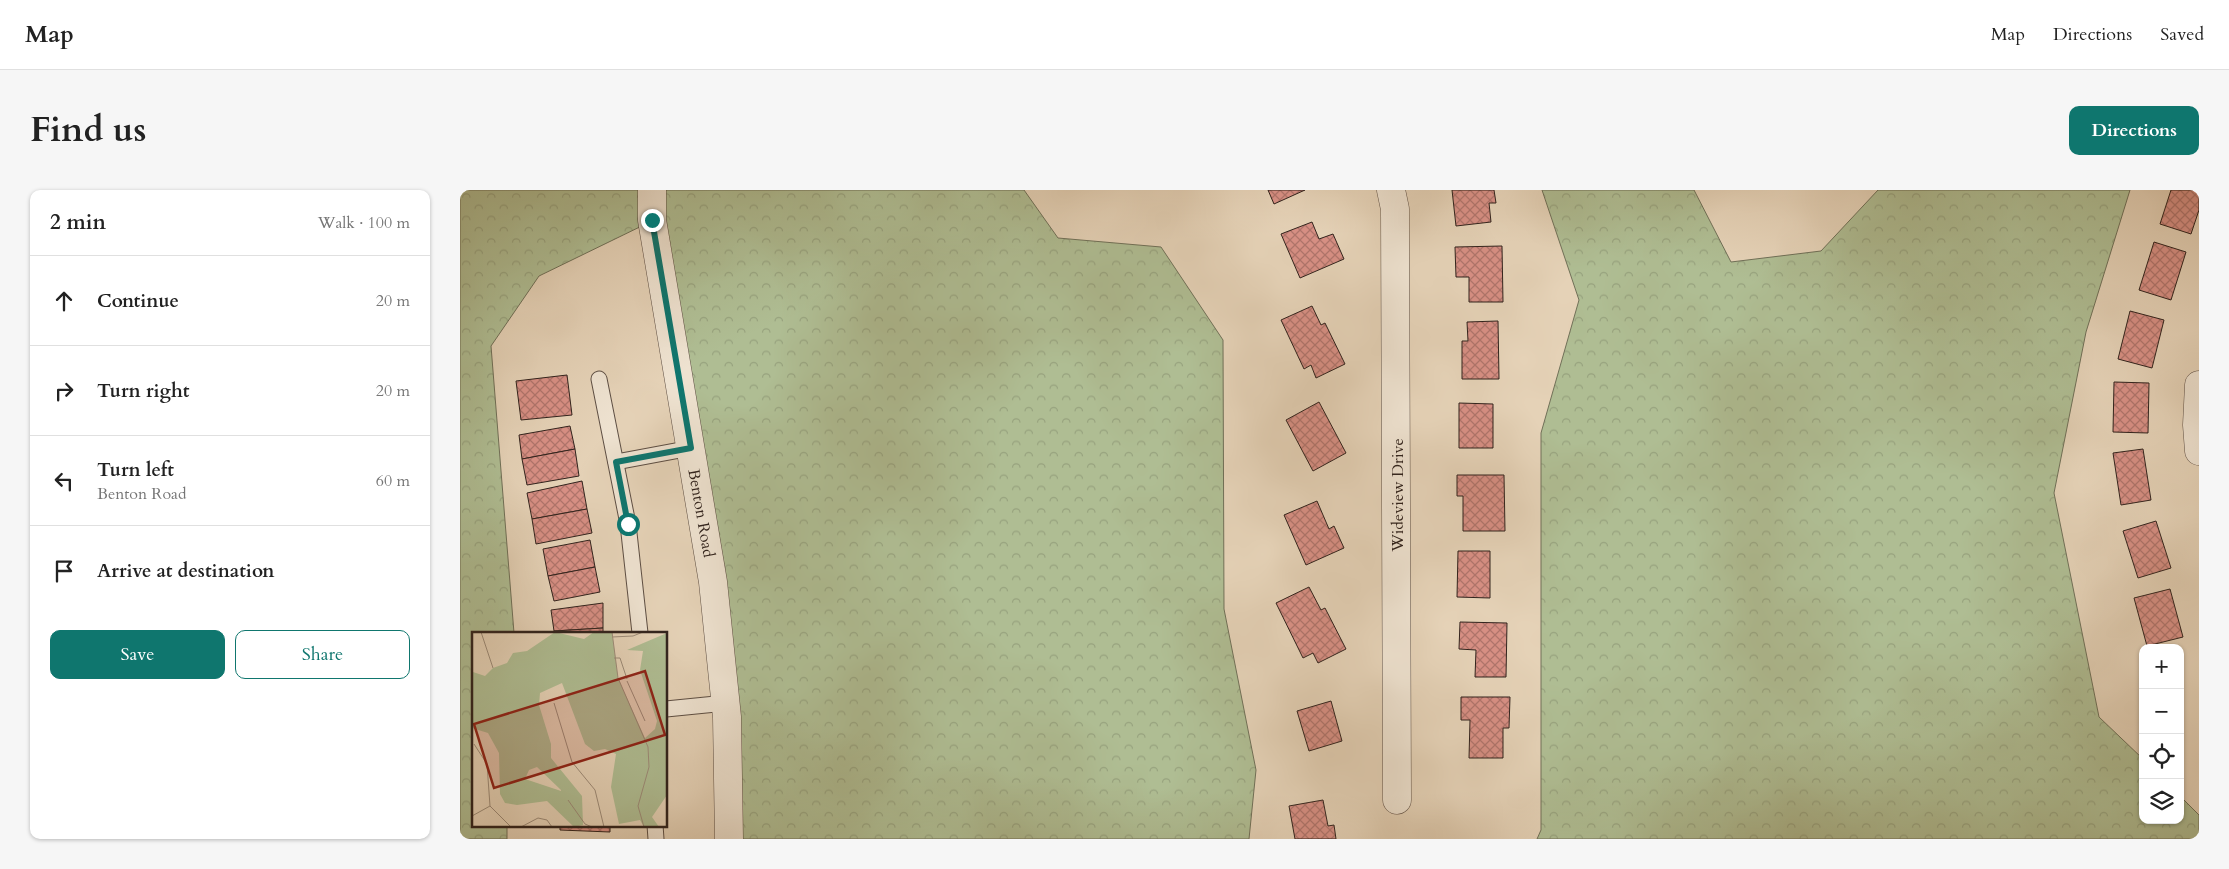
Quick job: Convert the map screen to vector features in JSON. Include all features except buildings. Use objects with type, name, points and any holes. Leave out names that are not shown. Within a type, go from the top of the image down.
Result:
[{"type":"street","name":"Benton Road","points":[[652,190],[652,220],[713,582],[726,703],[728,839]]},
{"type":"street","name":"Wideview Drive","points":[[1391,190],[1395,209],[1397,462],[1396,800]]},
{"type":"street","points":[[2199,384],[2196,425],[2199,451]]},
{"type":"lane","points":[[599,379],[628,524],[640,632]]},
{"type":"lane","points":[[616,462],[691,448]]},
{"type":"lane","points":[[668,709],[726,703]]},
{"type":"lane","points":[[655,826],[656,839]]},
{"type":"green space","points":[[460,190],[1024,190],[1058,238],[1161,247],[1223,340],[1224,609],[1256,770],[1249,839],[729,839],[727,717],[652,221],[539,276],[491,346],[514,632],[472,632],[472,826],[507,826],[507,839],[460,839]]},
{"type":"green space","points":[[1542,190],[1694,190],[1731,262],[1821,251],[1878,190],[2130,190],[2086,332],[2054,493],[2099,717],[2139,755],[2139,824],[2184,824],[2184,800],[2199,815],[2199,839],[1537,839],[1541,830],[1541,433],[1579,300]]},
{"type":"route","points":[[628,524],[616,462],[691,448],[652,220]]}]
